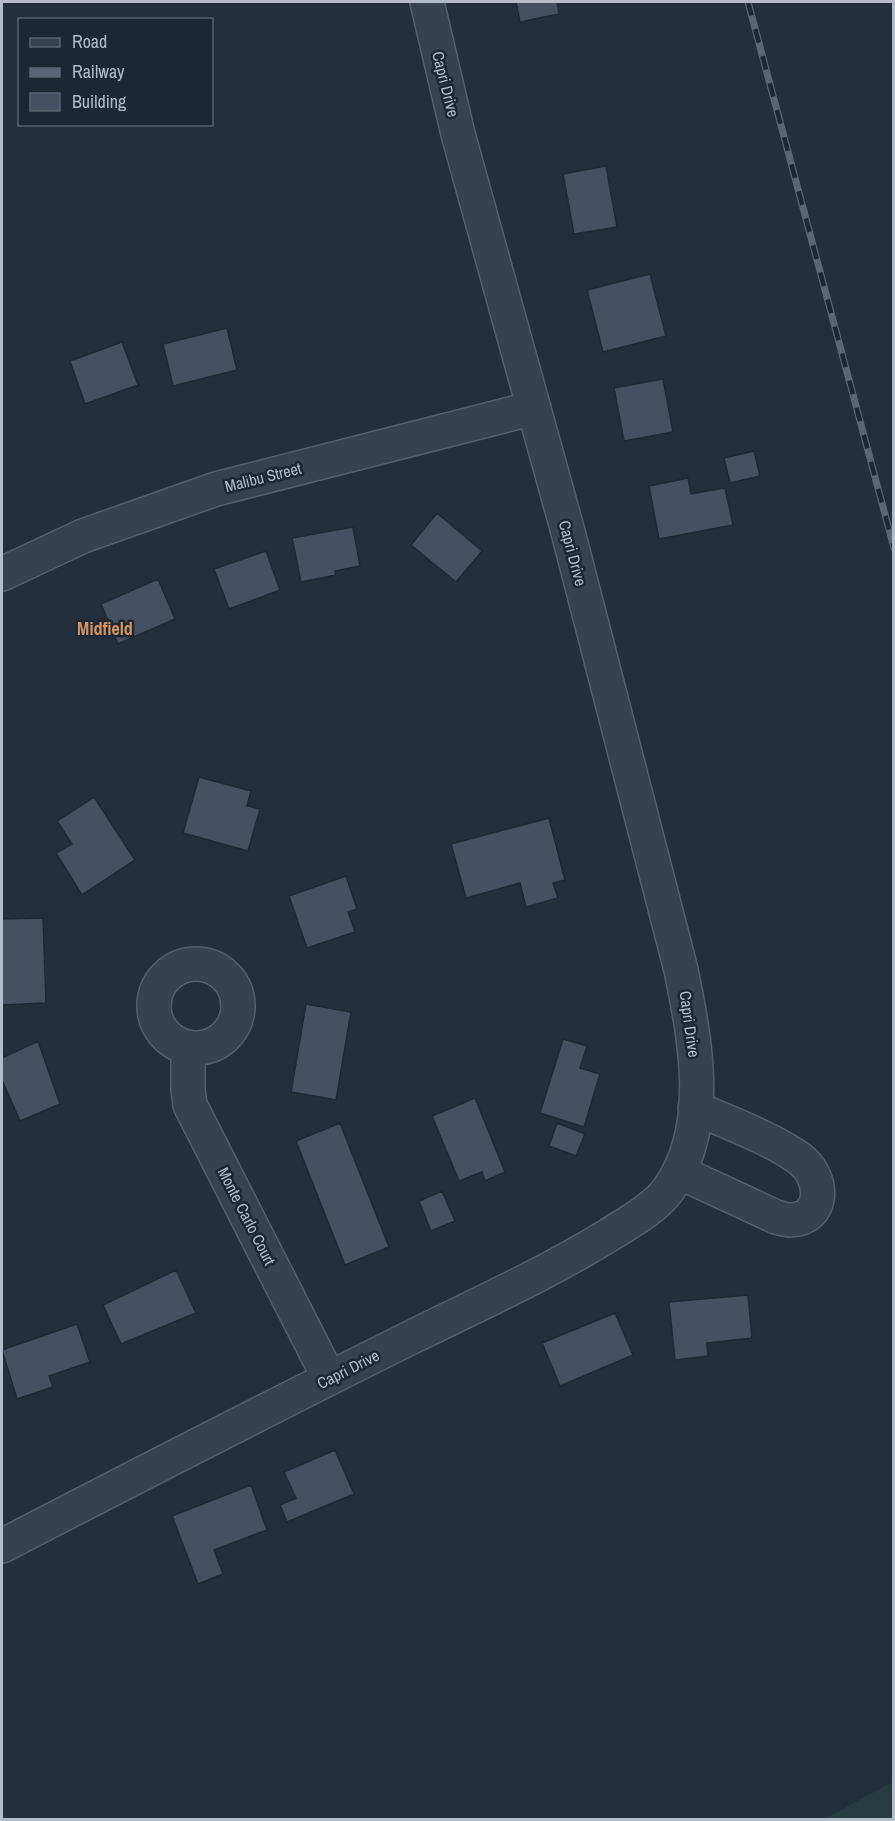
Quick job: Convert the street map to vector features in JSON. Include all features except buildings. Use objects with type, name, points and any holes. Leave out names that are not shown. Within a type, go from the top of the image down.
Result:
[{"type":"street","name":"Capri Drive","points":[[2,1546],[329,1378],[569,1259],[645,1210],[666,1192],[679,1172],[690,1140],[698,1080],[691,1020],[681,970],[568,532],[458,134],[427,2]]},
{"type":"street","name":"Malibu Street","points":[[2,574],[83,536],[216,489],[534,408]]},
{"type":"street","name":"Monte Carlo Court","points":[[188,1047],[190,1105],[329,1378]]},
{"type":"street","points":[[679,1172],[776,1217],[789,1220],[805,1217],[817,1203],[819,1186],[815,1174],[801,1160],[768,1141],[695,1108]]},
{"type":"green space","points":[[893,1784],[893,1819],[824,1819]]},
{"type":"railway","points":[[748,2],[894,548]]},
{"type":"district","name":"Midfield","points":[[105,628]]}]
